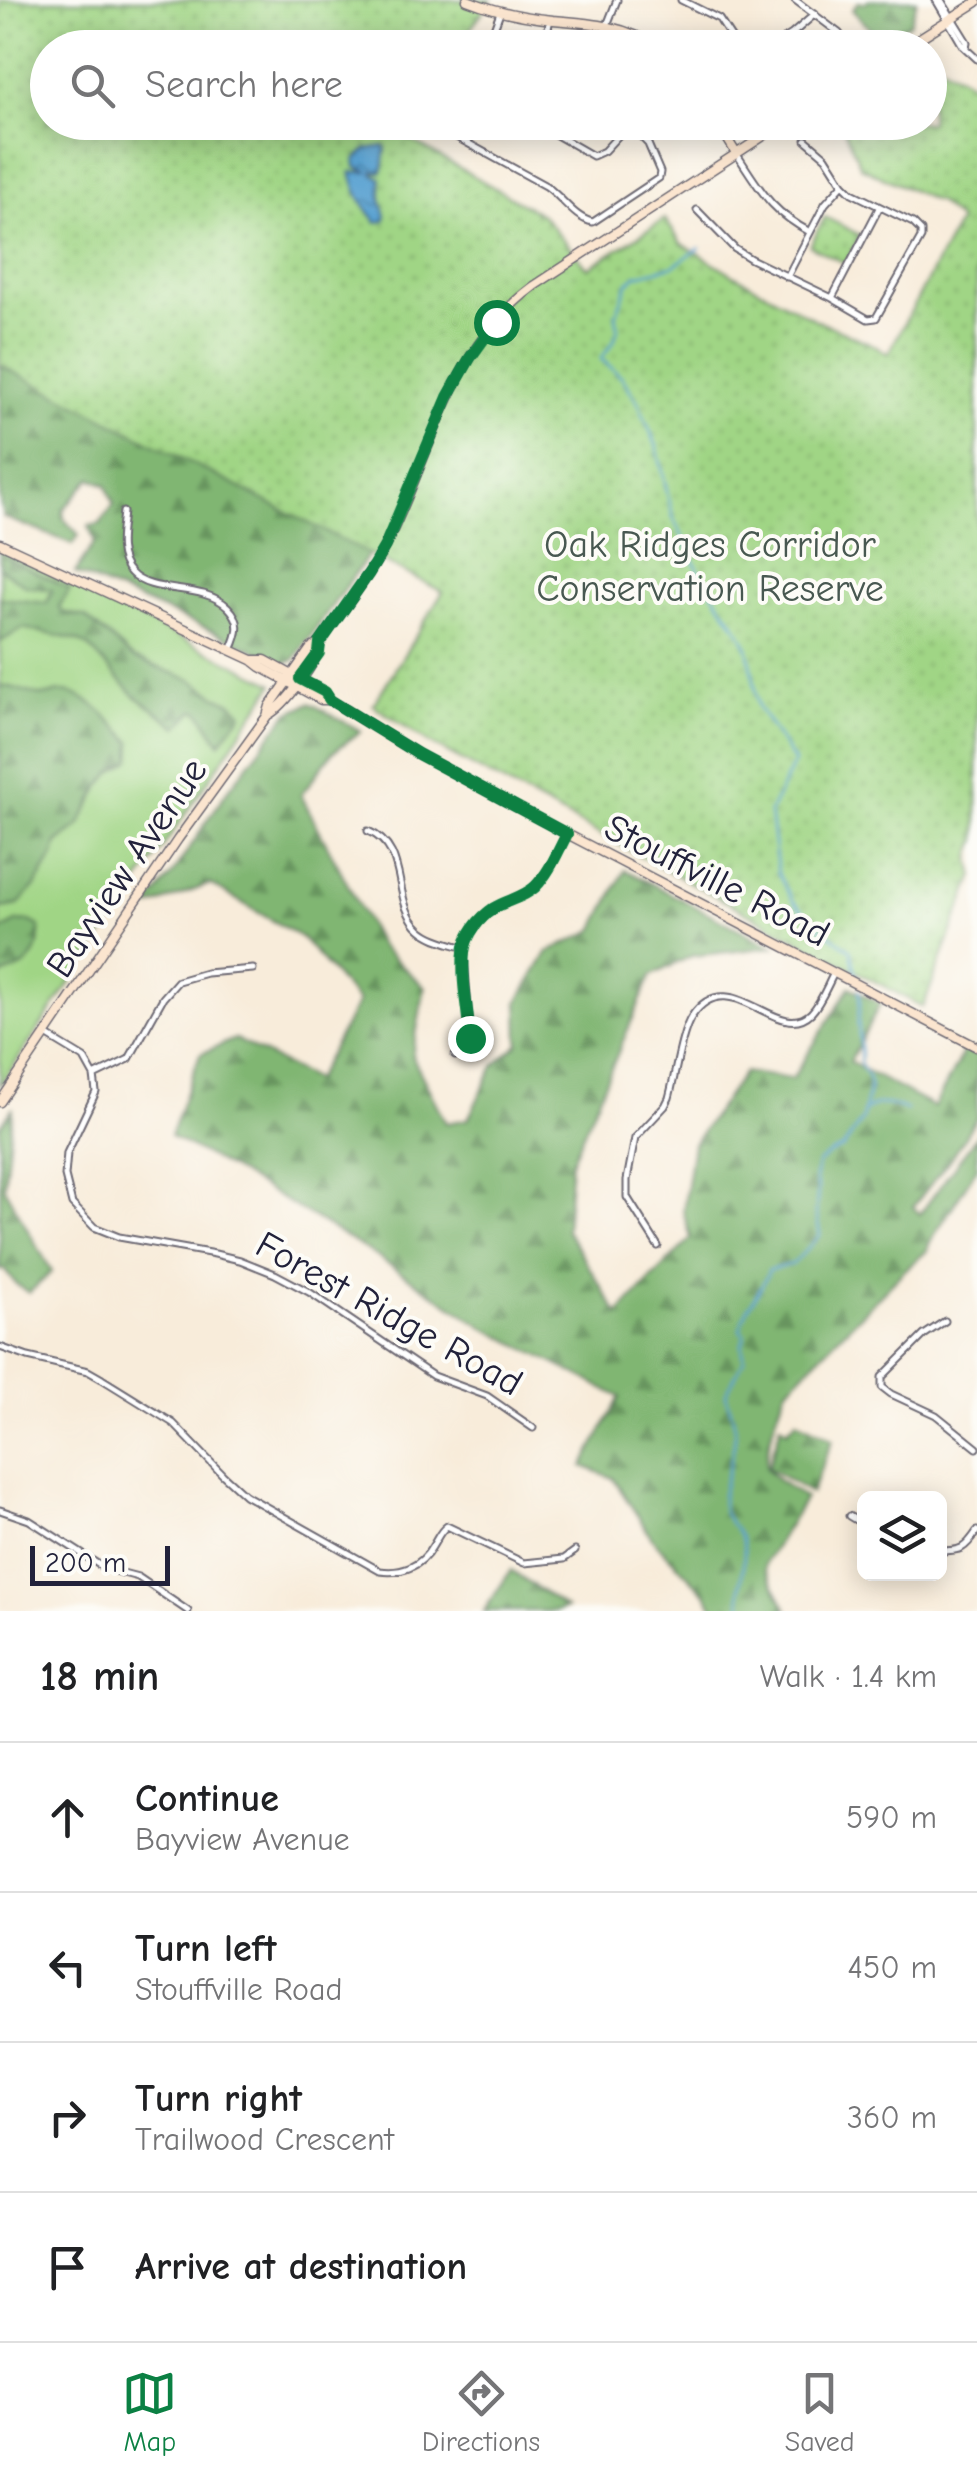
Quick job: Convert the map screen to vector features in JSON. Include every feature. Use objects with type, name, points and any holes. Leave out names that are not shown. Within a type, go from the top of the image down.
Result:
[{"type":"main road","points":[[467,0],[500,12],[627,30]]},
{"type":"main road","points":[[933,30],[977,2]]},
{"type":"main road","points":[[727,140],[736,154]]},
{"type":"main road","name":"Bayview Avenue","points":[[0,1102],[178,839],[267,716],[270,706],[294,680],[311,648],[320,643],[369,573],[385,546],[448,397],[496,322],[534,286],[757,140]]},
{"type":"main road","name":"Stouffville Road","points":[[0,543],[252,660],[264,660],[294,680],[325,692],[330,700],[418,754],[977,1047]]},
{"type":"street","points":[[604,30],[617,0]]},
{"type":"street","points":[[681,0],[719,18],[727,30]]},
{"type":"street","points":[[796,0],[834,30]]},
{"type":"street","points":[[938,0],[963,46],[977,59]]},
{"type":"street","points":[[494,30],[500,12]]},
{"type":"street","points":[[796,30],[814,14]]},
{"type":"street","points":[[548,30],[550,20]]},
{"type":"street","points":[[463,140],[546,186],[581,219],[593,222],[658,178],[660,172],[654,156],[644,140]]},
{"type":"street","points":[[565,140],[593,156],[613,140]]},
{"type":"street","points":[[697,210],[735,249],[868,319],[876,318],[922,231],[914,223],[852,193],[826,157],[806,140]]},
{"type":"street","points":[[736,154],[774,208],[810,232]]},
{"type":"street","points":[[788,276],[829,198],[843,184]]},
{"type":"street","points":[[832,298],[880,208]]},
{"type":"street","points":[[123,512],[120,544],[123,560],[132,574],[149,583],[208,594],[224,603],[236,616],[240,630],[231,650]]},
{"type":"street","points":[[368,831],[379,835],[395,859],[416,926],[465,948]]},
{"type":"street","points":[[455,1056],[470,1038],[465,948],[472,930],[494,908],[529,892],[544,876],[567,834]]},
{"type":"street","points":[[46,1035],[84,1058],[94,1076],[129,1059],[163,998],[178,981],[206,972],[253,969]]},
{"type":"street","points":[[658,1246],[628,1197],[628,1168],[636,1138],[669,1098],[690,1019],[704,1004],[729,996],[782,1020],[795,1021],[810,1013],[834,973]]},
{"type":"street","name":"Forest Ridge Road","points":[[94,1076],[96,1092],[67,1153],[65,1176],[72,1204],[94,1228],[119,1237],[240,1260],[275,1274],[309,1292],[434,1376],[487,1396],[533,1428]]},
{"type":"street","points":[[945,1321],[924,1335],[882,1377],[882,1386],[936,1415],[977,1448]]},
{"type":"street","points":[[0,1347],[88,1370],[173,1423],[245,1494],[380,1570],[416,1566],[448,1526],[524,1564],[564,1558],[575,1550]]},
{"type":"street","points":[[0,1510],[29,1520],[104,1568],[138,1578],[188,1611]]},
{"type":"street","points":[[848,1516],[857,1521]]},
{"type":"street","points":[[947,1550],[958,1550],[968,1544],[977,1531]]},
{"type":"green space","name":"Oak Ridges Corridor Conservation Reserve","points":[[0,0],[491,0],[469,30],[30,30],[30,140],[411,140],[542,215],[588,268],[665,219],[681,243],[814,319],[888,354],[959,221],[939,203],[861,167],[849,140],[947,140],[947,69],[977,86],[977,839],[971,857],[974,875],[923,1007],[431,744],[373,705],[443,592],[0,365]]},
{"type":"green space","points":[[917,0],[910,23],[896,30],[871,30],[852,10],[858,2]]},
{"type":"green space","points":[[825,217],[860,235],[846,264],[810,246]]},
{"type":"green space","points":[[0,278],[30,306],[3,367],[370,553],[293,661],[283,664],[75,573],[95,542],[89,526],[100,524],[114,504],[106,485],[91,478],[63,510],[64,519],[79,535],[73,544],[3,517]]},
{"type":"green space","points":[[0,549],[274,684],[0,1086]]},
{"type":"green space","points":[[0,554],[70,589],[59,607],[62,612],[85,617],[133,658],[192,680],[234,704],[242,714],[220,743],[199,711],[193,711],[178,727],[134,695],[88,646],[76,640],[23,628],[0,642],[0,598],[47,603],[52,590],[26,586],[0,568]]},
{"type":"green space","points":[[0,686],[41,696],[71,693],[100,710],[132,742],[131,760],[111,773],[79,826],[57,843],[37,884],[18,905],[2,908],[0,907]]},
{"type":"green space","points":[[310,703],[361,731],[332,753],[301,795],[380,946],[425,987],[412,1056],[446,1123],[468,1119],[495,1064],[519,1044],[518,1002],[547,953],[594,930],[625,870],[773,947],[692,956],[651,976],[571,1162],[566,1230],[618,1314],[691,1238],[683,1211],[693,1144],[744,1072],[792,1079],[850,987],[880,1004],[850,1062],[934,1107],[965,1049],[977,1055],[977,1117],[913,1207],[920,1214],[977,1135],[977,1168],[927,1251],[786,1390],[776,1418],[766,1468],[805,1498],[765,1564],[788,1611],[716,1611],[706,1594],[654,1541],[613,1478],[583,1466],[620,1397],[485,1328],[367,1250],[170,1136],[200,1054],[235,1039],[315,1080],[358,1002],[302,938],[210,884],[145,909],[225,794],[288,713]]},
{"type":"green space","points":[[30,921],[39,926],[35,954],[24,966],[0,977],[0,931],[17,922]]},
{"type":"green space","points":[[13,1107],[4,1188],[52,1272],[29,1293],[0,1270],[0,1127]]},
{"type":"green space","points":[[797,1420],[833,1439],[811,1493],[768,1468],[781,1425],[787,1430]]},
{"type":"green space","points":[[511,1570],[566,1608],[484,1611]]},
{"type":"water","points":[[383,146],[383,169],[373,174],[381,178],[386,216],[384,221],[377,222],[361,198],[351,172],[369,172],[356,167],[355,160],[367,149]]},
{"type":"waterway","points":[[700,248],[673,266],[636,275],[628,283],[616,315],[614,341],[601,359],[622,377],[638,402],[657,447],[673,517],[702,577],[748,648],[759,708],[794,762],[770,812],[778,874],[793,901],[851,950],[857,980]]},
{"type":"waterway","points":[[744,1611],[740,1597],[743,1542],[725,1515],[722,1501],[735,1440],[726,1393],[744,1360],[742,1322],[769,1270],[793,1264],[820,1235],[815,1179],[818,1163],[843,1148],[862,1120],[870,1085],[860,1063],[859,990]]},
{"type":"waterway","points":[[866,1110],[881,1104],[907,1110]]},
{"type":"route","points":[[470,1038],[464,966],[468,938],[494,908],[538,884],[567,834],[418,754],[300,679],[385,546],[448,397],[496,322]]}]
